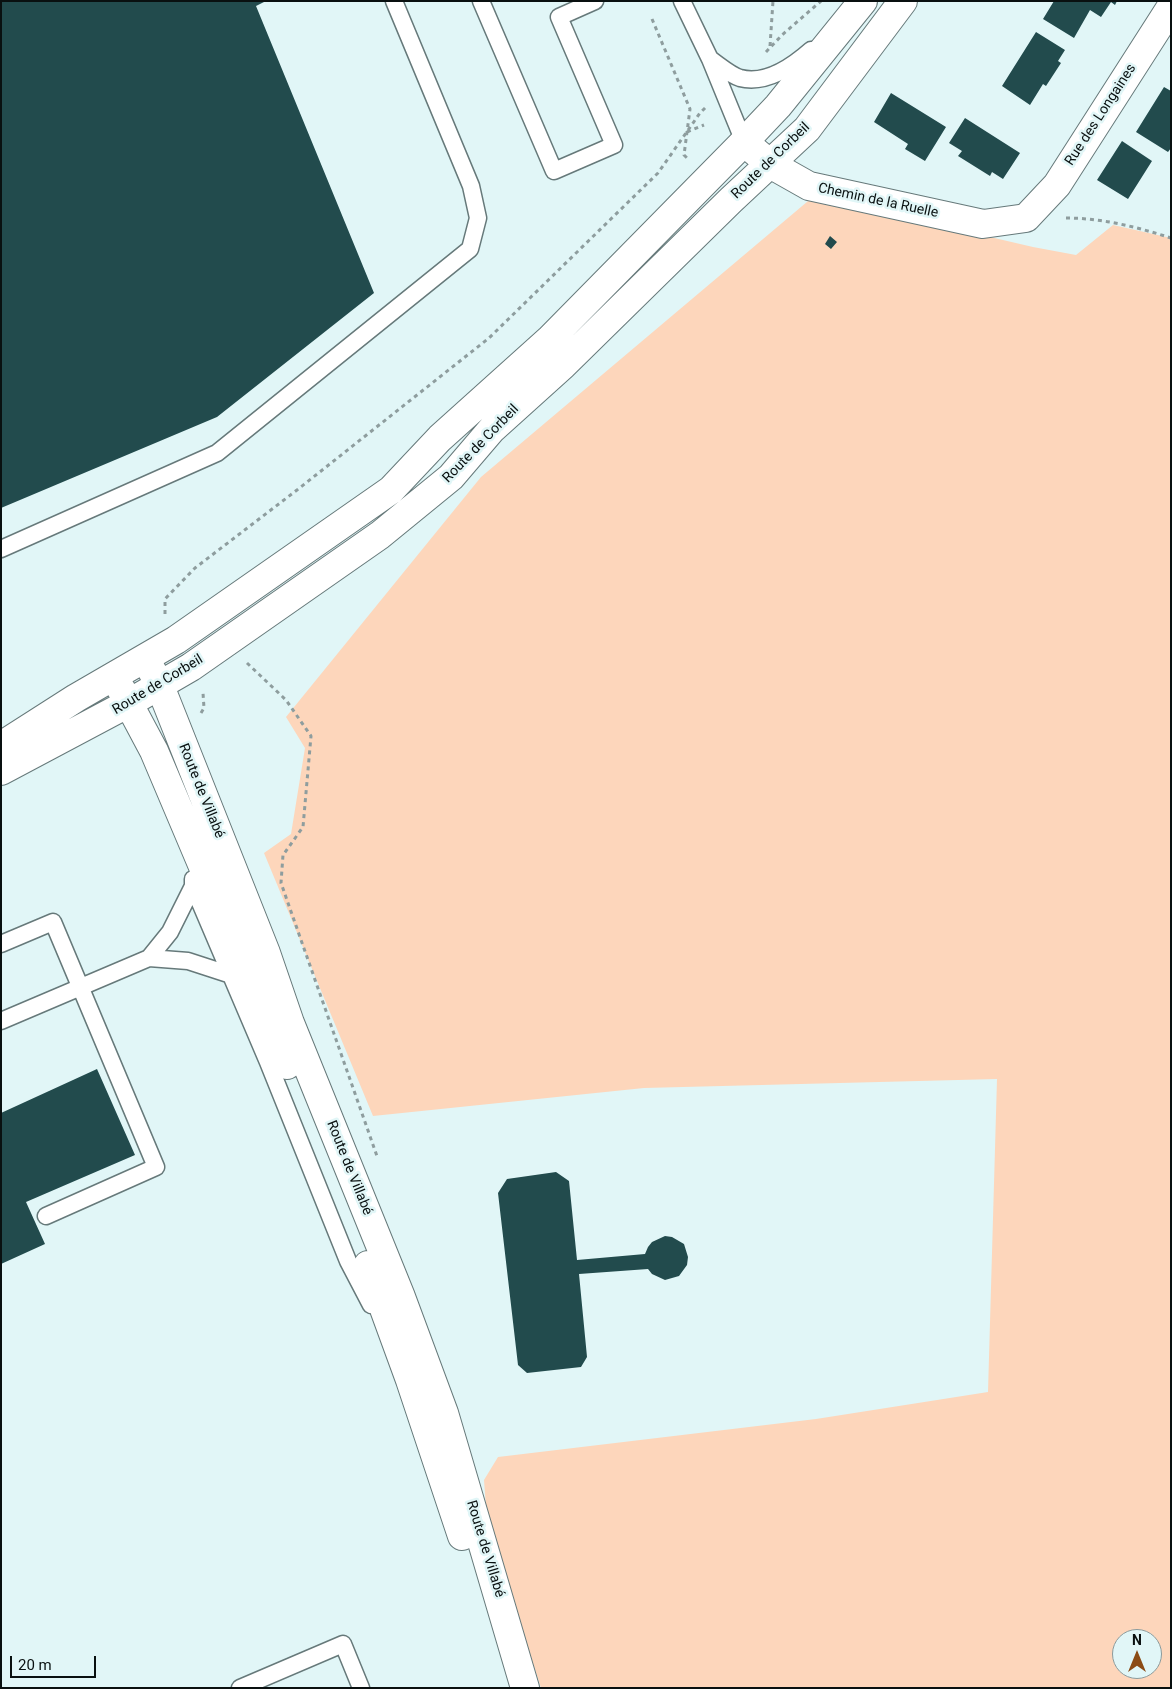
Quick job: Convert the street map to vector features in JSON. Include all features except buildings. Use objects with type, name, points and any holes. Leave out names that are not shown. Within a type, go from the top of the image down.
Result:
[{"type":"street","name":"Route de Corbeil","points":[[1,771],[129,703],[191,667],[380,535],[451,477],[492,429],[562,365],[731,200],[807,129],[903,1]]},
{"type":"street","name":"Route de Corbeil","points":[[1,746],[76,698],[176,640],[391,490],[440,438],[549,340],[744,142],[778,106],[858,6]]},
{"type":"street","name":"Rue des Longaines","points":[[1026,218],[1056,185],[1171,7]]},
{"type":"street","name":"Chemin de la Ruelle","points":[[744,142],[770,164],[809,186],[983,224],[1026,218]]},
{"type":"street","name":"Route de Villabé","points":[[145,658],[160,686],[266,953],[290,1023],[401,1297],[444,1413],[525,1688]]},
{"type":"street","name":"Route de Villabé","points":[[114,676],[154,751],[358,1238],[410,1380],[460,1532],[506,1688]]},
{"type":"lane","points":[[1,549],[217,454],[470,249],[478,218],[471,186],[394,1]]},
{"type":"lane","points":[[480,1],[554,171],[614,145],[559,17],[595,1]]},
{"type":"lane","points":[[682,1],[710,59],[744,142]]},
{"type":"lane","points":[[710,59],[740,78],[754,79],[768,76],[798,61],[858,6]]},
{"type":"lane","points":[[194,844],[193,886],[268,1062],[348,1261],[410,1380]]},
{"type":"lane","points":[[1,1020],[149,958],[170,932],[193,886]]},
{"type":"lane","points":[[1,944],[53,922],[156,1167],[46,1216]]},
{"type":"lane","points":[[149,958],[188,961],[231,975]]},
{"type":"lane","points":[[240,1688],[343,1644],[361,1688]]},
{"type":"path","points":[[769,54],[773,1]]},
{"type":"path","points":[[761,58],[770,47],[821,1]]},
{"type":"path","points":[[652,20],[690,109],[684,154],[693,165]]},
{"type":"path","points":[[176,640],[165,620],[165,599],[195,568],[297,490],[488,338],[658,173],[700,113]]},
{"type":"path","points":[[686,132],[704,125]]},
{"type":"path","points":[[1026,218],[1085,218],[1139,228],[1171,238]]},
{"type":"path","points":[[245,662],[286,700],[311,736],[303,827],[283,855],[281,883],[379,1162]]},
{"type":"shaded area","points":[[814,196],[1033,247],[1076,255],[1113,225],[1171,238],[1171,1688],[541,1688],[487,1521],[484,1480],[498,1457],[816,1419],[988,1392],[997,1079],[644,1088],[373,1116],[264,853],[291,834],[305,748],[286,717],[481,477]]}]
